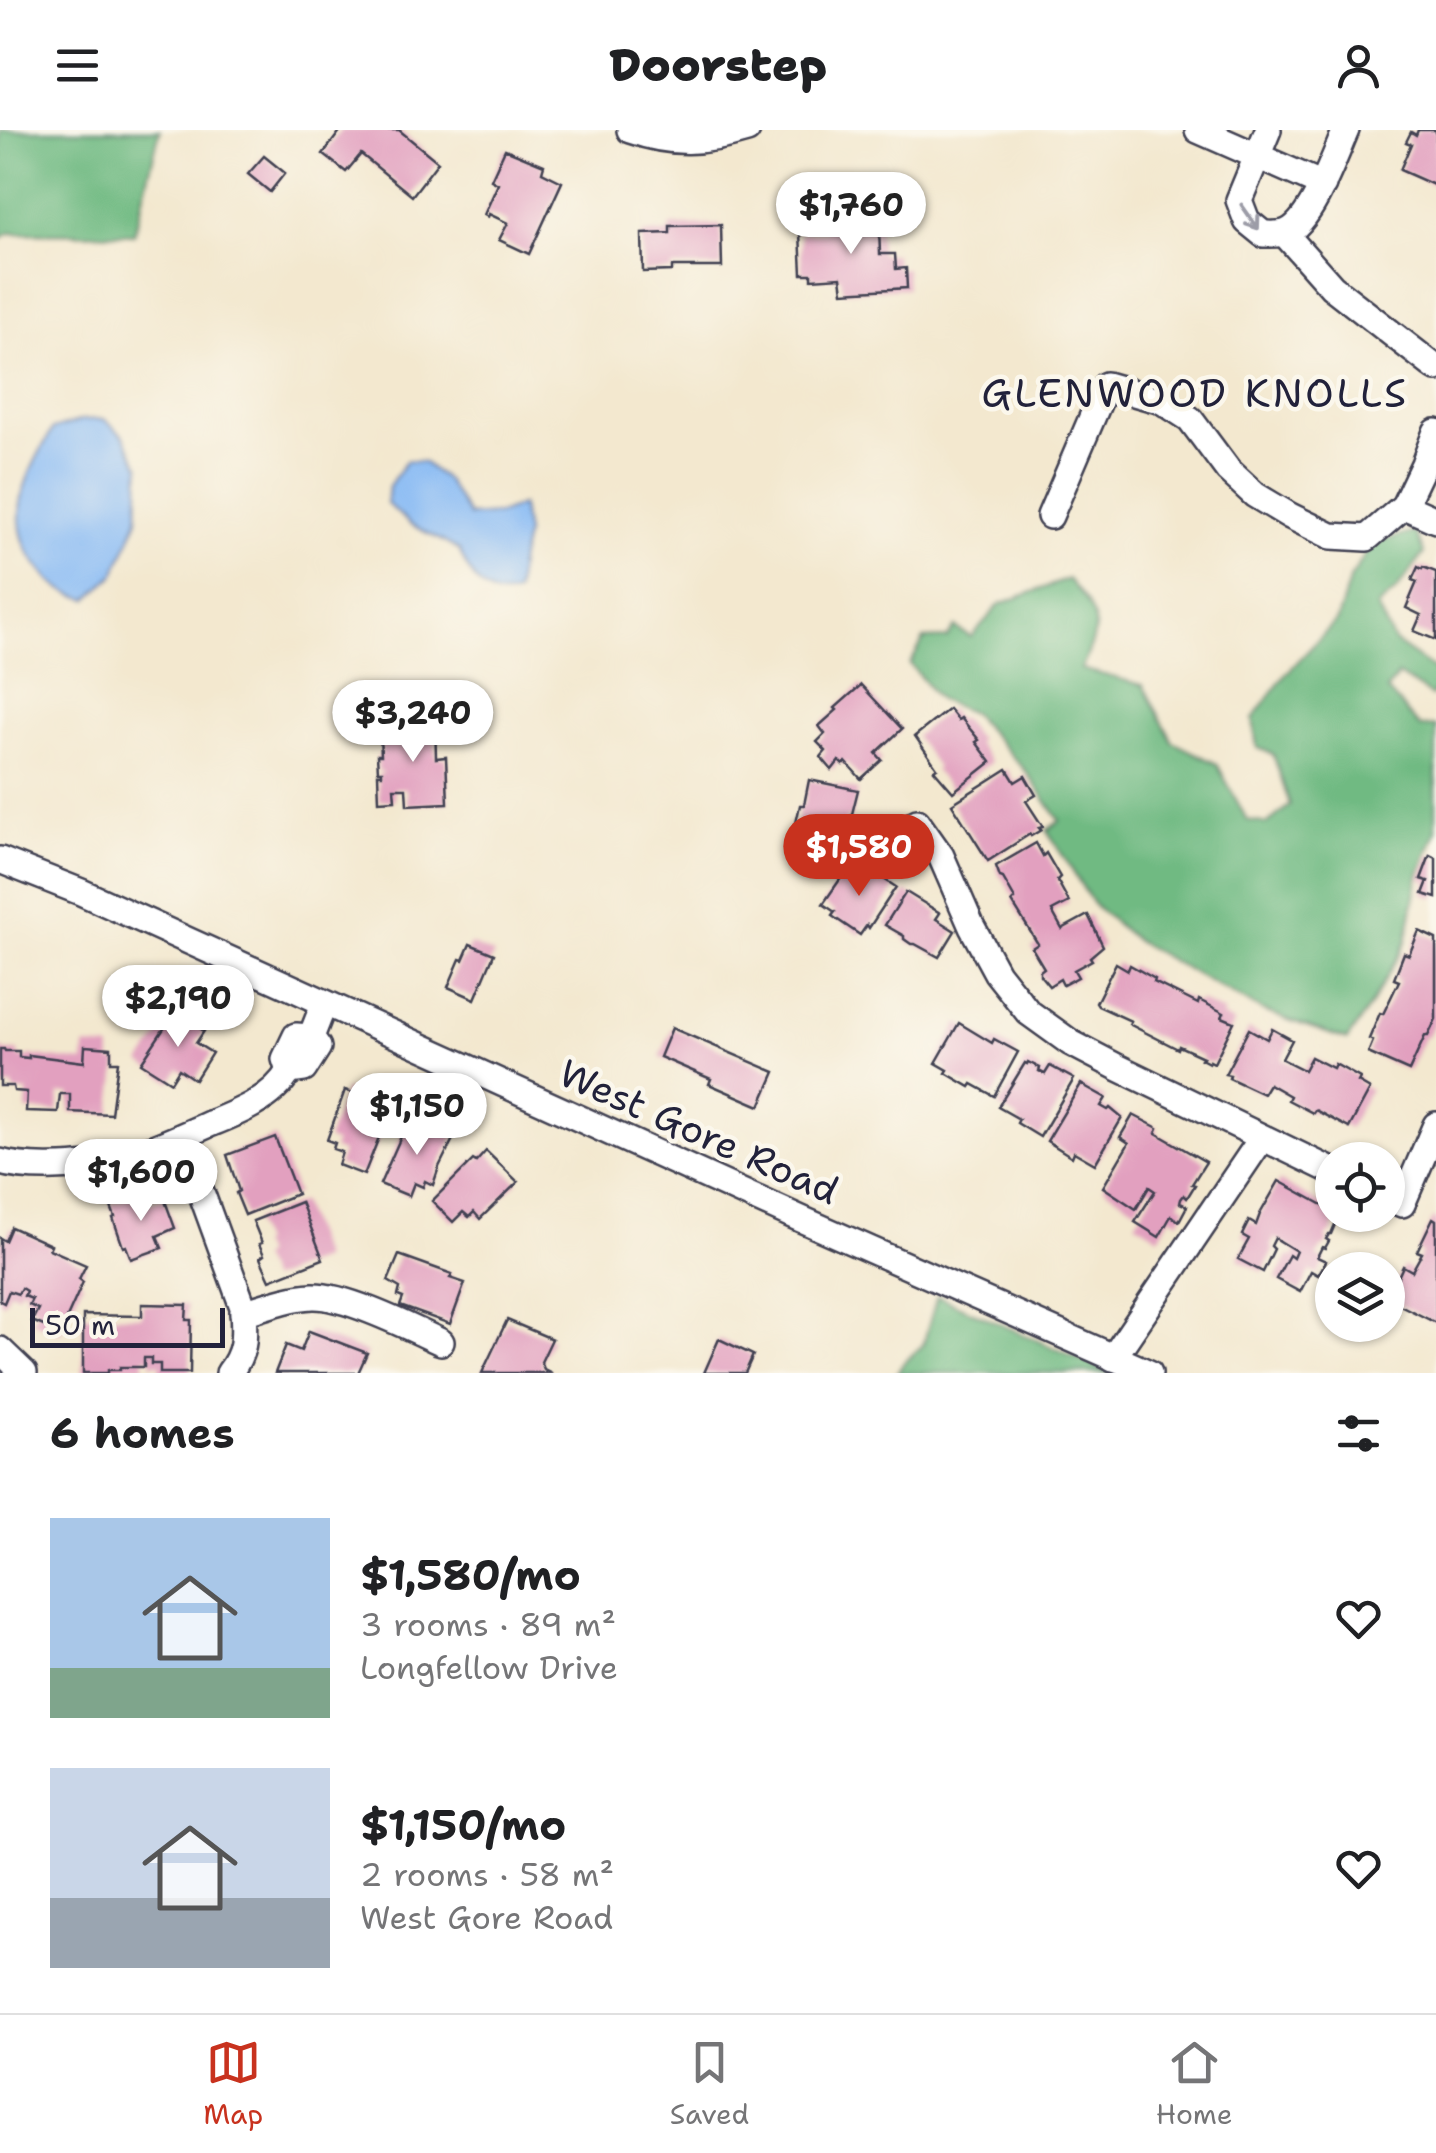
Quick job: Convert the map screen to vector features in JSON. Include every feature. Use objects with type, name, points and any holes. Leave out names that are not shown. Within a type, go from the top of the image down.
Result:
[{"type":"street","points":[[630,130],[678,142],[713,140],[746,130]]},
{"type":"street","points":[[1198,130],[1323,185]]},
{"type":"street","points":[[1268,130],[1239,200],[1247,221],[1263,234],[1285,234],[1302,221],[1323,185],[1346,130]]},
{"type":"street","points":[[1285,234],[1332,287],[1436,368]]},
{"type":"street","points":[[1050,516],[1106,385],[1162,400],[1190,418],[1228,470],[1255,494],[1331,536],[1367,538],[1404,506],[1436,432]]},
{"type":"street","points":[[1404,506],[1436,520]]},
{"type":"street","points":[[917,822],[941,856],[997,973],[1028,1012],[1071,1043],[1315,1163]]},
{"type":"street","name":"West Gore Road","points":[[0,860],[82,892],[1148,1373]]},
{"type":"street","points":[[0,1162],[93,1164],[138,1153],[255,1104],[282,1083],[289,1071],[284,1059],[296,1036],[311,1037],[324,1004]]},
{"type":"street","points":[[1405,1183],[1436,1126]]},
{"type":"street","points":[[181,1136],[243,1307],[245,1334],[241,1358],[229,1373]]},
{"type":"street","points":[[1112,1358],[1262,1138]]},
{"type":"street","points":[[243,1313],[297,1298],[330,1297],[441,1342]]},
{"type":"street","points":[[0,1350],[24,1373]]},
{"type":"green space","points":[[0,130],[160,130],[134,234],[10,233],[0,238]]},
{"type":"green space","points":[[1415,532],[1424,553],[1395,592],[1377,607],[1394,642],[1436,671],[1432,696],[1398,675],[1387,690],[1420,727],[1436,726],[1436,831],[1419,876],[1406,942],[1347,1040],[1263,1011],[1136,941],[1093,904],[1047,830],[1060,821],[1025,770],[972,713],[939,700],[910,664],[924,639],[947,638],[955,627],[971,637],[1000,604],[1068,579],[1087,603],[1095,621],[1081,669],[1143,685],[1173,742],[1217,764],[1247,820],[1267,824],[1290,805],[1273,754],[1257,748],[1253,719],[1285,675],[1337,620],[1349,581],[1368,550],[1381,541]]},
{"type":"green space","points":[[937,1296],[1111,1373],[897,1373],[923,1345]]},
{"type":"water","points":[[104,419],[124,436],[140,466],[138,519],[115,574],[88,599],[59,588],[44,573],[27,549],[20,514],[28,479],[53,429],[82,420]]},
{"type":"water","points":[[406,461],[423,462],[446,480],[469,516],[499,514],[521,505],[526,533],[516,593],[487,591],[459,550],[410,524],[387,504],[389,486]]},
{"type":"building","points":[[341,130],[399,130],[438,162],[412,196],[361,154],[346,172],[323,154]]},
{"type":"building","points":[[1418,130],[1436,130],[1436,186],[1400,170],[1411,144],[1406,142],[1411,132],[1416,135]]},
{"type":"building","points":[[505,149],[544,165],[542,172],[562,182],[529,254],[499,240],[508,223],[484,215],[498,184],[491,180]]},
{"type":"building","points":[[264,156],[285,173],[270,192],[248,174]]},
{"type":"building","points":[[841,211],[858,226],[867,216],[879,226],[880,254],[895,254],[896,269],[906,268],[907,288],[843,292],[841,277],[812,279],[812,274],[802,274],[800,233],[824,232]]},
{"type":"building","points":[[721,225],[722,267],[672,267],[672,271],[643,272],[642,234],[670,233],[670,226]]},
{"type":"building","points":[[1418,567],[1436,572],[1436,640],[1414,631],[1421,615],[1406,608],[1417,582],[1412,580]]},
{"type":"building","points":[[861,685],[902,729],[876,753],[882,760],[861,779],[846,762],[843,765],[839,761],[832,770],[821,757],[826,751],[817,742],[825,734],[819,726]]},
{"type":"building","points":[[949,709],[979,740],[976,742],[991,762],[953,792],[934,770],[937,768],[915,736]]},
{"type":"building","points":[[435,717],[436,758],[446,757],[448,803],[407,805],[406,788],[394,788],[395,800],[379,801],[380,736],[398,735],[398,725],[413,725],[413,718]]},
{"type":"building","points":[[1007,769],[1015,782],[1025,776],[1036,795],[1026,801],[1043,827],[988,861],[952,804]]},
{"type":"building","points":[[809,780],[858,790],[839,855],[796,846],[798,833],[794,832]]},
{"type":"building","points":[[1036,843],[1060,877],[1057,880],[1069,902],[1052,911],[1062,929],[1088,915],[1103,946],[1090,957],[1092,960],[1074,970],[1078,977],[1063,985],[1060,979],[1049,986],[1040,975],[1044,968],[1032,948],[1038,944],[996,866]]},
{"type":"building","points":[[1430,855],[1436,858],[1436,898],[1423,894],[1428,881],[1421,879]]},
{"type":"building","points":[[850,865],[869,877],[873,872],[896,887],[860,935],[832,916],[835,912],[823,904]]},
{"type":"building","points":[[906,892],[940,913],[936,919],[955,931],[939,957],[911,944],[885,925]]},
{"type":"building","points":[[1419,931],[1436,939],[1436,1019],[1409,1071],[1368,1053],[1373,1041],[1369,1039],[1399,981],[1394,979],[1404,953],[1409,955]]},
{"type":"building","points":[[470,944],[494,954],[475,999],[448,987]]},
{"type":"building","points":[[1116,963],[1128,970],[1130,965],[1155,979],[1154,982],[1198,1004],[1199,1000],[1234,1022],[1214,1063],[1179,1046],[1178,1049],[1098,1006],[1096,1003]]},
{"type":"building","points":[[175,1012],[204,1031],[196,1043],[212,1053],[195,1080],[179,1069],[171,1082],[141,1063]]},
{"type":"building","points":[[959,1023],[992,1043],[994,1039],[1018,1052],[994,1096],[972,1084],[970,1087],[936,1063]]},
{"type":"building","points":[[672,1028],[775,1072],[760,1106],[660,1057]]},
{"type":"building","points":[[1249,1029],[1267,1039],[1272,1029],[1292,1040],[1282,1059],[1304,1070],[1311,1057],[1333,1068],[1335,1064],[1360,1078],[1358,1082],[1370,1089],[1349,1128],[1288,1100],[1290,1096],[1269,1084],[1263,1094],[1229,1078],[1225,1074]]},
{"type":"building","points":[[85,1046],[111,1048],[111,1062],[118,1062],[111,1114],[70,1112],[70,1094],[60,1094],[58,1112],[26,1111],[27,1092],[0,1086],[0,1049],[19,1051],[19,1057],[84,1062]]},
{"type":"building","points":[[1028,1062],[1045,1074],[1050,1066],[1074,1079],[1040,1137],[998,1107]]},
{"type":"building","points":[[1081,1084],[1106,1098],[1101,1106],[1122,1118],[1095,1164],[1074,1152],[1072,1157],[1047,1141]]},
{"type":"building","points":[[345,1090],[386,1106],[381,1121],[385,1122],[364,1175],[338,1165],[342,1152],[333,1149],[335,1143],[327,1140]]},
{"type":"building","points":[[1133,1115],[1206,1162],[1187,1198],[1184,1195],[1181,1199],[1180,1203],[1187,1206],[1179,1221],[1171,1216],[1159,1237],[1135,1222],[1155,1191],[1149,1187],[1136,1209],[1103,1187],[1129,1143],[1120,1137]]},
{"type":"building","points":[[413,1118],[454,1137],[433,1185],[425,1181],[423,1187],[414,1183],[409,1196],[380,1184]]},
{"type":"building","points":[[275,1137],[297,1194],[245,1215],[227,1155]]},
{"type":"building","points":[[486,1151],[518,1182],[480,1219],[474,1212],[469,1217],[463,1212],[453,1222],[432,1201]]},
{"type":"building","points":[[1279,1181],[1315,1201],[1315,1232],[1332,1232],[1325,1248],[1315,1252],[1315,1273],[1311,1271],[1300,1292],[1276,1279],[1289,1255],[1293,1258],[1296,1251],[1275,1238],[1263,1272],[1238,1259],[1249,1239],[1242,1235],[1249,1221],[1256,1225]]},
{"type":"building","points":[[142,1192],[147,1204],[164,1198],[175,1228],[157,1236],[162,1248],[131,1259],[126,1246],[123,1247],[110,1204]]},
{"type":"building","points":[[301,1202],[323,1259],[270,1280],[260,1258],[264,1255],[259,1244],[262,1243],[253,1221]]},
{"type":"building","points":[[1433,1218],[1436,1323],[1405,1308],[1405,1267],[1412,1271],[1422,1253],[1417,1251]]},
{"type":"building","points":[[11,1227],[86,1265],[79,1279],[83,1282],[60,1333],[32,1321],[38,1309],[29,1305],[32,1299],[24,1296],[26,1291],[21,1288],[18,1294],[9,1291],[4,1303],[0,1301],[0,1238],[5,1241]]},
{"type":"building","points":[[399,1255],[452,1274],[450,1278],[465,1283],[450,1324],[400,1306],[400,1288],[388,1281]]},
{"type":"building","points":[[142,1304],[187,1305],[186,1320],[191,1320],[190,1373],[160,1373],[160,1364],[151,1364],[151,1358],[144,1358],[144,1367],[83,1373],[83,1315],[142,1316]]},
{"type":"building","points":[[507,1320],[552,1339],[541,1362],[552,1373],[482,1373]]},
{"type":"building","points":[[309,1331],[367,1353],[358,1373],[275,1373],[286,1345],[301,1351]]},
{"type":"building","points":[[719,1339],[753,1355],[745,1373],[704,1373]]},
{"type":"district","name":"GLENWOOD KNOLLS","points":[[1195,393]]}]
